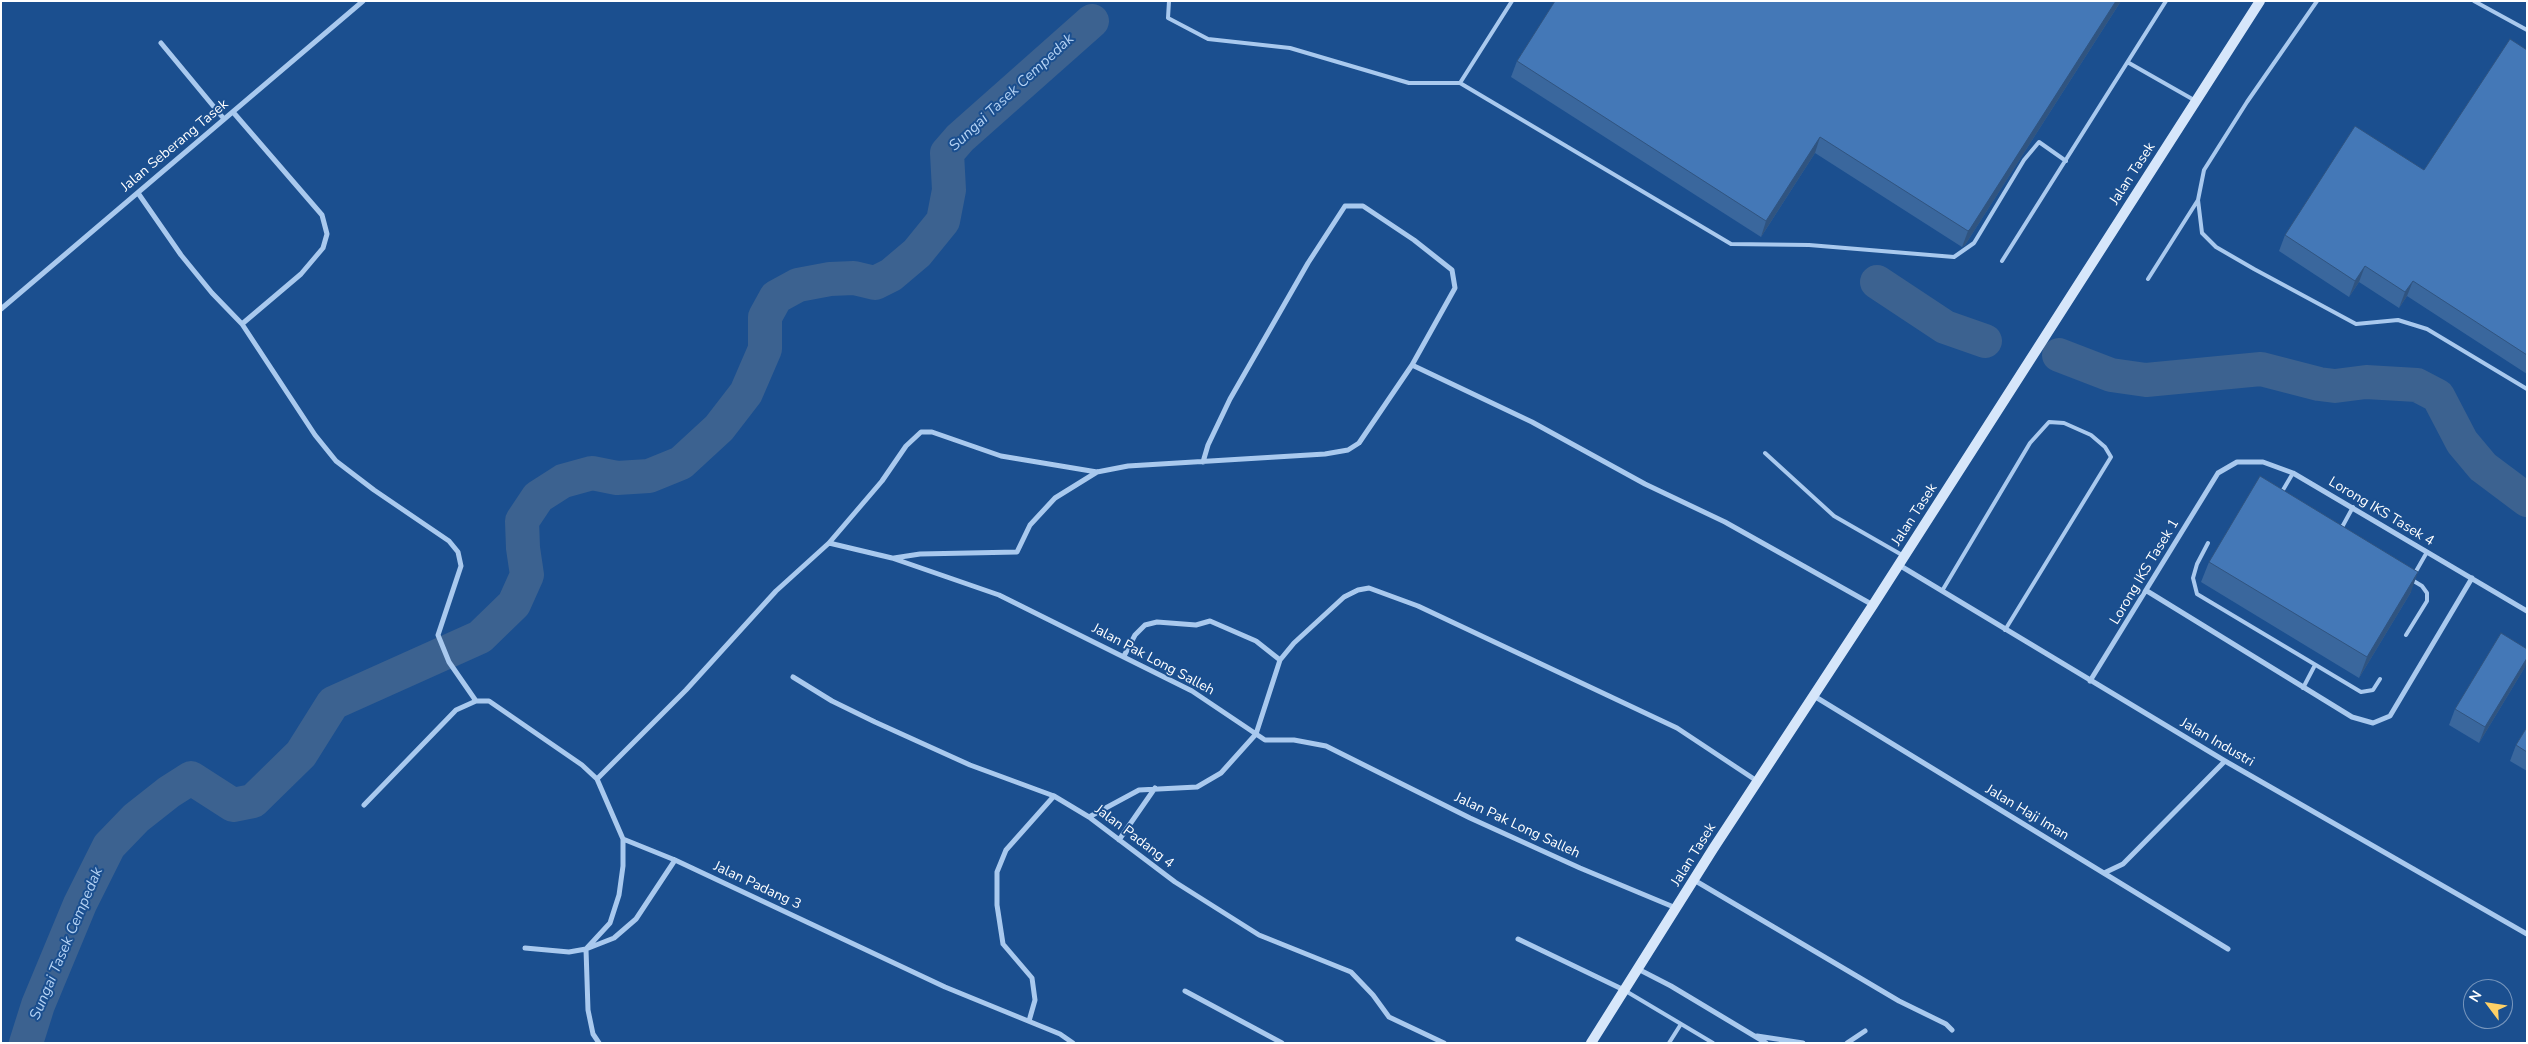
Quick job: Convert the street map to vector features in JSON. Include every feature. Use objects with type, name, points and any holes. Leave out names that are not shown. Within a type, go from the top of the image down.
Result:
[{"type":"main road","name":"Jalan Tasek","points":[[1591,1043],[1757,781],[1902,561],[2260,1]]},
{"type":"street","name":"Jalan Seberang Tasek","points":[[1,309],[363,1]]},
{"type":"street","points":[[161,43],[224,119]]},
{"type":"street","points":[[233,112],[322,215],[327,234],[323,248],[301,274],[242,324]]},
{"type":"street","points":[[138,193],[181,255],[212,293],[242,324],[315,435],[336,461],[374,490],[449,541],[458,552],[461,566],[438,635],[449,662],[476,701]]},
{"type":"street","points":[[597,779],[686,690],[776,592],[829,543],[882,481],[906,446],[921,432],[932,432],[1001,456],[1097,472],[1128,466],[1203,462],[1325,454],[1348,450],[1359,443],[1365,436],[1412,365],[1455,288],[1452,270],[1414,240],[1363,206],[1345,206],[1308,263],[1230,399],[1208,445],[1203,462]]},
{"type":"street","points":[[1412,365],[1532,422],[1645,484],[1724,522],[1873,605]]},
{"type":"street","name":"Lorong IKS Tasek 4","points":[[2218,473],[2237,462],[2263,462],[2293,473],[2527,611]]},
{"type":"street","points":[[892,558],[920,554],[1017,552],[1030,525],[1055,498],[1097,472]]},
{"type":"street","name":"Lorong IKS Tasek 1","points":[[2090,681],[2218,473]]},
{"type":"street","name":"Jalan Pak Long Salleh","points":[[829,543],[892,558],[999,595],[1192,691],[1265,740],[1294,740],[1326,746],[1470,818],[1580,868],[1676,908]]},
{"type":"street","name":"Jalan Industri","points":[[1902,561],[1942,591],[2090,681],[2225,761],[2527,934]]},
{"type":"street","points":[[2147,591],[2352,717],[2373,723],[2390,716],[2472,578]]},
{"type":"street","points":[[1089,817],[1139,790],[1198,787],[1221,773],[1256,734],[1280,660],[1294,642],[1344,597],[1358,590],[1369,588],[1418,606],[1677,728],[1757,781]]},
{"type":"street","points":[[1124,656],[1135,635],[1146,625],[1157,622],[1196,625],[1210,621],[1256,641],[1280,660]]},
{"type":"street","name":"Jalan Padang 4","points":[[793,677],[832,701],[875,722],[970,765],[1054,796],[1089,817],[1175,882],[1259,935],[1351,972],[1373,995],[1389,1017],[1444,1043]]},
{"type":"street","name":"Jalan Haji Iman","points":[[1814,696],[2228,948]]},
{"type":"street","points":[[364,805],[456,710],[476,701],[489,701],[582,765],[597,779],[623,839],[623,866],[619,895],[610,923],[586,949],[588,1010],[593,1034],[599,1043]]},
{"type":"street","points":[[2104,874],[2123,864],[2225,761]]},
{"type":"street","points":[[1119,840],[1155,788]]},
{"type":"street","points":[[1029,1021],[1035,1000],[1032,978],[1003,944],[997,905],[997,872],[1006,850],[1054,796]]},
{"type":"street","name":"Jalan Padang 3","points":[[623,839],[675,860],[945,987],[1029,1021],[1073,1043]]},
{"type":"street","points":[[525,948],[569,952],[586,949],[614,938],[636,919],[675,860]]},
{"type":"street","points":[[1694,880],[1899,1001],[1946,1024],[1952,1030]]},
{"type":"street","points":[[1518,939],[1624,990]]},
{"type":"street","points":[[1638,970],[1671,986],[1766,1043]]},
{"type":"street","points":[[1185,991],[1282,1043]]},
{"type":"street","points":[[1847,1043],[1865,1031]]},
{"type":"street","points":[[1754,1035],[1803,1043]]},
{"type":"lane","points":[[1169,1],[1168,18],[1208,39],[1290,48],[1409,83],[1460,83],[1731,244],[1809,245],[1954,257],[1974,243],[2024,160],[2039,142],[2066,161]]},
{"type":"lane","points":[[1460,83],[1512,1]]},
{"type":"lane","points":[[2002,261],[2129,63],[2166,1]]},
{"type":"lane","points":[[2317,1],[2247,102],[2204,170],[2198,200],[2202,233],[2216,247],[2254,270],[2356,324],[2398,320],[2427,329],[2527,389]]},
{"type":"lane","points":[[2474,1],[2527,30]]},
{"type":"lane","points":[[2129,63],[2196,101]]},
{"type":"lane","points":[[2148,279],[2198,200]]},
{"type":"lane","points":[[1942,591],[2030,443],[2049,422],[2064,423],[2091,435],[2105,447],[2111,457],[2005,630]]},
{"type":"lane","points":[[1764,453],[1834,516],[1902,561]]},
{"type":"lane","points":[[2278,499],[2293,473]]},
{"type":"lane","points":[[2337,534],[2353,507]]},
{"type":"lane","points":[[2208,543],[2197,564],[2193,578],[2197,594],[2361,692],[2373,690],[2380,679]]},
{"type":"lane","points":[[2406,635],[2426,602],[2427,594],[2422,586],[2411,580],[2428,552]]},
{"type":"lane","points":[[2303,688],[2315,665]]},
{"type":"lane","points":[[1624,990],[1713,1043]]},
{"type":"lane","points":[[1669,1043],[1681,1024]]},
{"type":"building","points":[[1555,1],[2116,1],[1968,231],[1820,137],[1766,221],[1517,61]]},
{"type":"building","points":[[2510,39],[2527,50],[2527,355],[2413,281],[2405,292],[2365,266],[2355,281],[2285,235],[2355,126],[2424,170]]},
{"type":"building","points":[[2260,476],[2418,572],[2367,657],[2209,562]]},
{"type":"building","points":[[2501,633],[2527,649],[2527,658],[2485,727],[2455,709]]},
{"type":"building","points":[[2527,727],[2527,752],[2516,745]]},
{"type":"waterway","name":"Sungai Tasek Cempedak","points":[[26,1043],[38,1005],[80,904],[109,846],[136,818],[169,792],[191,778],[233,805],[253,801],[301,754],[333,703],[480,637],[514,604],[527,575],[522,521],[538,497],[563,481],[592,473],[617,478],[649,476],[681,463],[719,428],[746,393],[765,349],[765,317],[776,297],[798,285],[830,279],[854,278],[875,283],[891,275],[917,253],[943,221],[949,190],[947,153],[960,138],[1092,21]]},
{"type":"waterway","points":[[1877,282],[1945,327],[1985,341]]},
{"type":"waterway","points":[[2059,355],[2111,375],[2146,380],[2261,369],[2319,384],[2335,386],[2366,382],[2417,385],[2438,396],[2462,442],[2483,467],[2527,500]]}]
